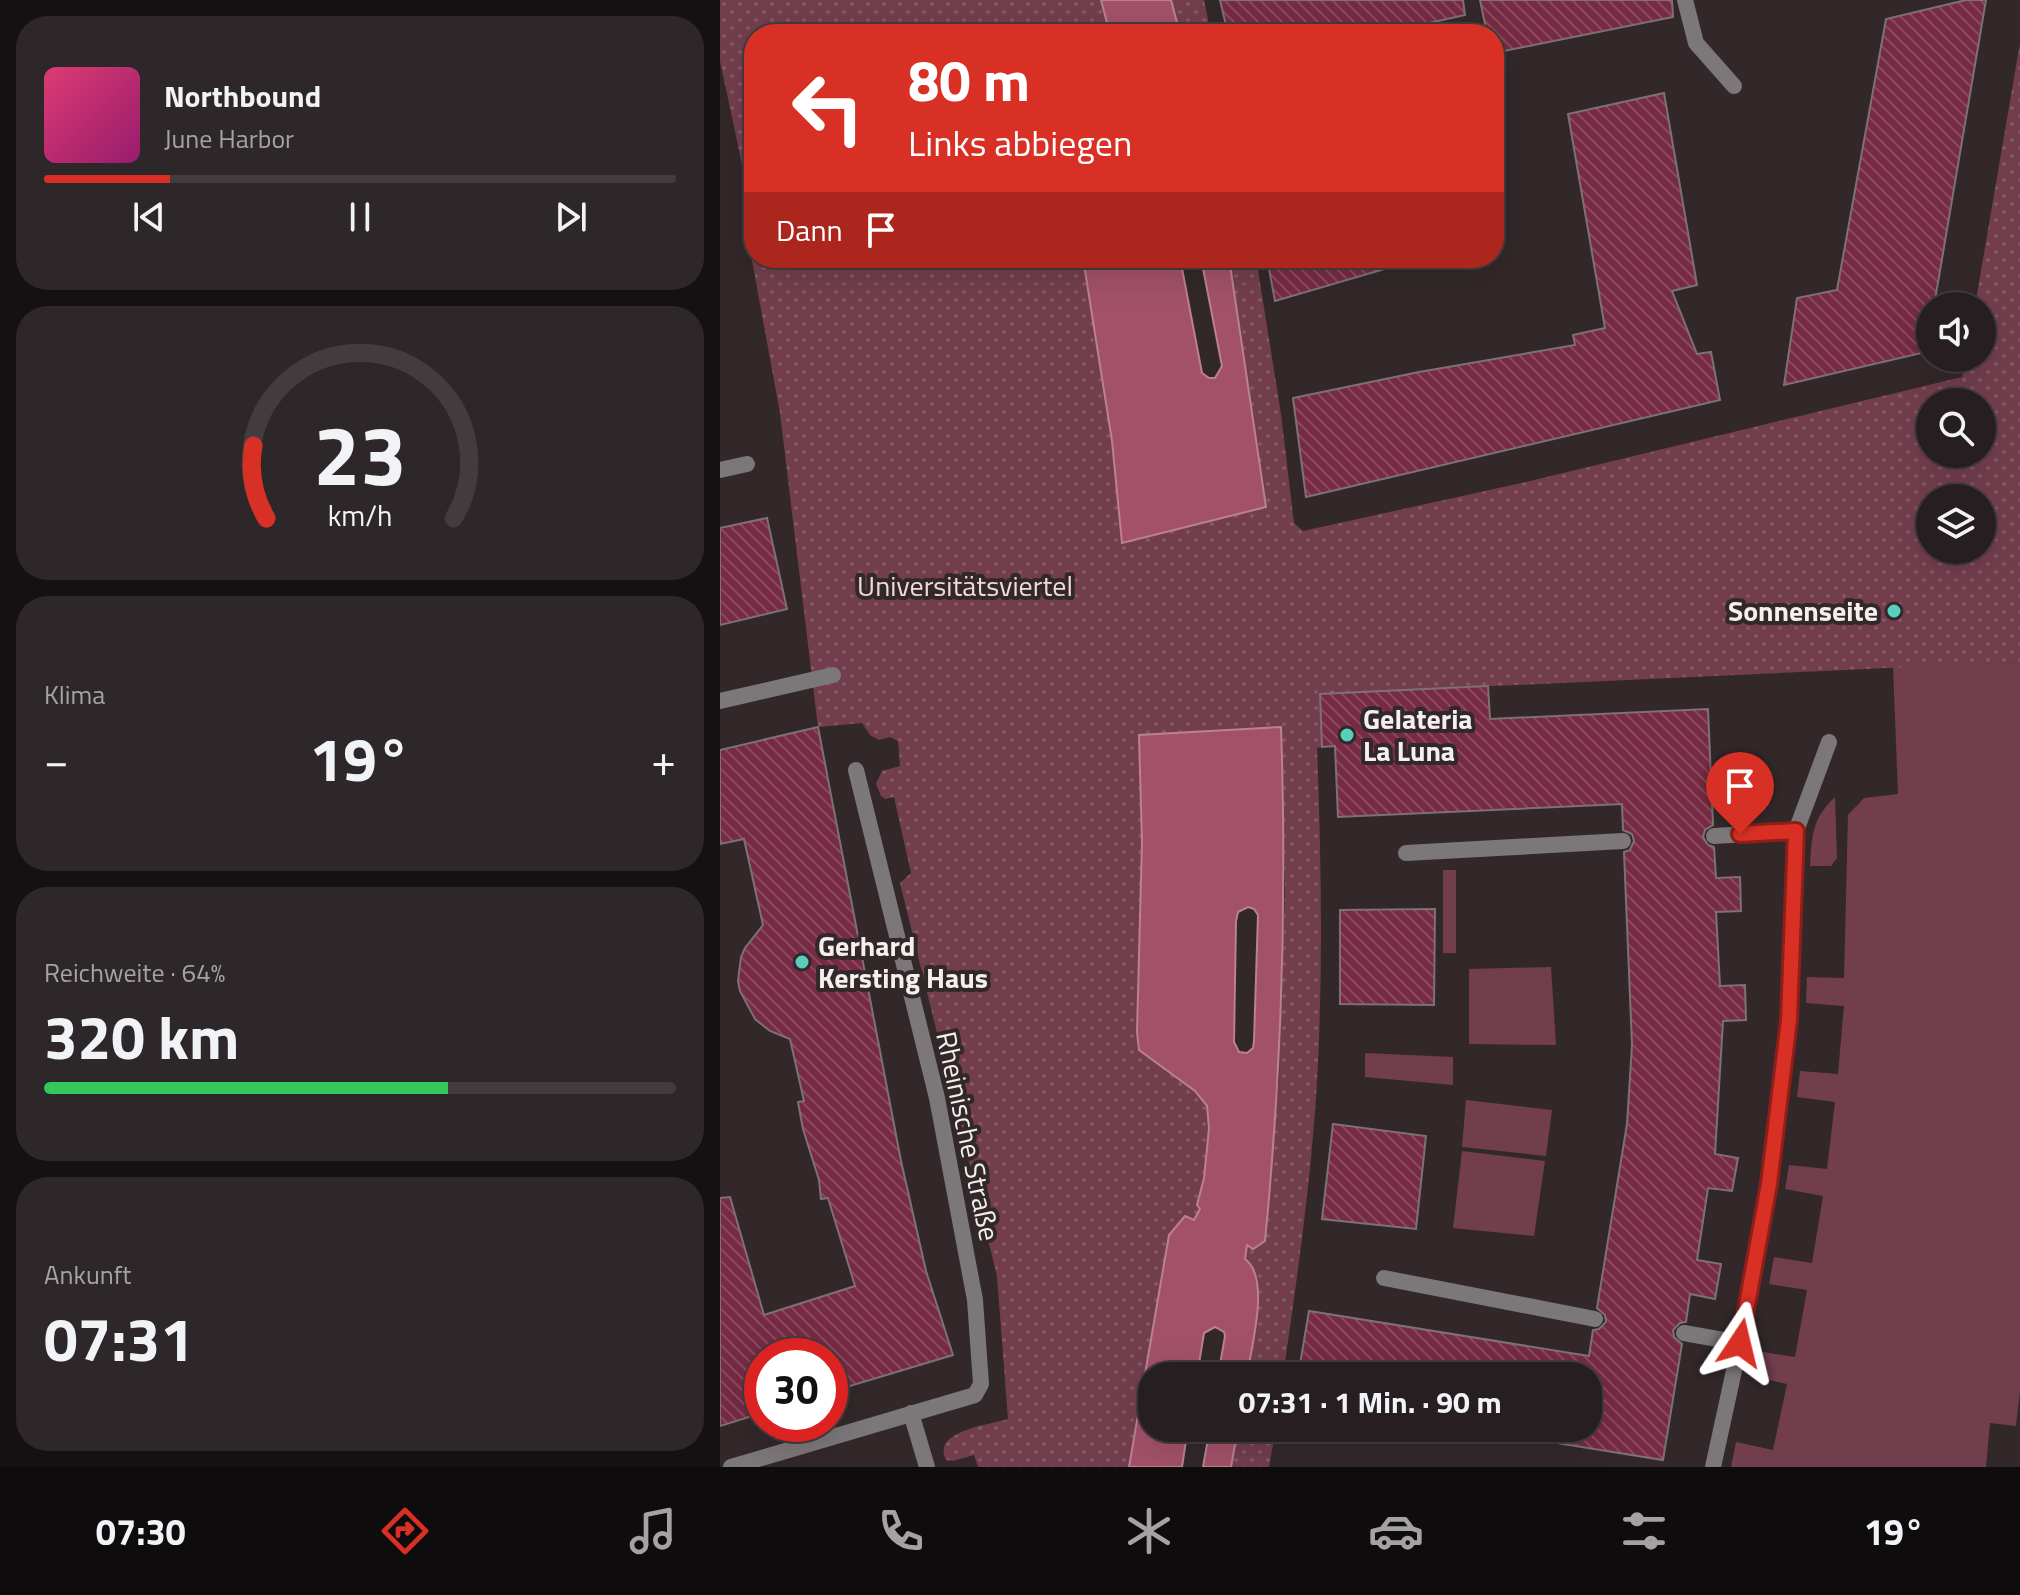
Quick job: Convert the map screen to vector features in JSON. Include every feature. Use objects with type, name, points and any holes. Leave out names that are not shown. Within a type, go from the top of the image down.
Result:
[{"type":"street","points":[[1685,0],[1696,43],[1734,86]]},
{"type":"street","points":[[720,470],[747,464]]},
{"type":"street","points":[[720,701],[833,675]]},
{"type":"street","points":[[1713,1467],[1740,1343],[1769,1184],[1789,1020],[1796,831],[1829,742]]},
{"type":"street","name":"Rheinische Straße","points":[[856,770],[937,1098],[975,1300],[981,1384],[975,1395],[911,1413]]},
{"type":"street","points":[[1714,836],[1796,831]]},
{"type":"street","points":[[1406,853],[1623,841]]},
{"type":"street","points":[[1384,1278],[1595,1319]]},
{"type":"street","points":[[1684,1333],[1740,1343]]},
{"type":"street","points":[[731,1467],[911,1413],[927,1467]]},
{"type":"green space","name":"Universitätsviertel","points":[[720,0],[1101,0],[1107,24],[744,24],[744,174],[720,61]]},
{"type":"green space","points":[[1171,0],[1204,0],[1209,24],[1177,24]]},
{"type":"green space","name":"Universitätsviertel","points":[[2020,43],[2020,662],[1320,694],[1322,747],[1317,748],[1321,984],[1316,1102],[1309,1181],[1285,1362],[1250,1362],[1258,1297],[1252,1269],[1245,1260],[1247,1244],[1270,1186],[1279,1078],[1285,886],[1281,728],[1139,736],[1142,842],[1139,1050],[1195,1091],[1207,1106],[1209,1128],[1204,1178],[1197,1205],[1201,1209],[1194,1220],[1155,1362],[1138,1362],[1138,1426],[1129,1467],[978,1467],[974,1455],[946,1460],[944,1450],[954,1436],[1008,1419],[997,1276],[900,883],[911,873],[894,797],[885,799],[876,784],[882,771],[900,766],[898,741],[890,737],[879,740],[870,735],[862,723],[818,727],[780,413],[753,268],[1085,268],[1112,441],[1122,543],[1266,507],[1230,268],[1258,268],[1281,414],[1294,523],[1303,531],[1526,482],[1916,388],[1916,468],[1996,468],[1996,388],[1916,388],[1962,377],[1963,372],[1996,372],[1996,292],[1977,292]]},
{"type":"green space","points":[[2020,662],[2020,1390],[2016,1426],[1990,1423],[1986,1467],[1731,1467],[1736,1442],[1773,1450],[1787,1384],[1751,1376],[1757,1351],[1795,1357],[1807,1290],[1769,1284],[1774,1257],[1812,1263],[1823,1196],[1785,1189],[1789,1165],[1827,1169],[1835,1102],[1797,1097],[1800,1071],[1838,1074],[1844,1006],[1806,1003],[1807,977],[1844,978],[1848,815],[1864,798],[1898,794],[1893,667]]},
{"type":"green space","points":[[1835,797],[1837,858],[1831,866],[1810,866],[1815,828]]},
{"type":"green space","points":[[1443,870],[1456,870],[1456,953],[1443,953]]},
{"type":"green space","points":[[1551,967],[1556,1045],[1469,1044],[1469,969]]},
{"type":"green space","points":[[1365,1053],[1453,1057],[1453,1085],[1365,1077]]},
{"type":"green space","points":[[1466,1100],[1552,1110],[1546,1156],[1462,1147]]},
{"type":"green space","points":[[1462,1151],[1545,1161],[1534,1236],[1453,1228]]},
{"type":"green space","points":[[1235,1442],[1273,1442],[1269,1467],[1231,1467]]},
{"type":"shaded area","points":[[1101,0],[1171,0],[1177,24],[1107,24]]},
{"type":"shaded area","points":[[1085,268],[1182,268],[1202,373],[1215,378],[1222,366],[1203,268],[1230,268],[1266,507],[1122,543],[1112,441]]},
{"type":"shaded area","points":[[1281,727],[1283,920],[1276,1112],[1265,1241],[1253,1249],[1247,1245],[1245,1259],[1253,1268],[1258,1297],[1249,1362],[1220,1362],[1225,1336],[1215,1327],[1204,1333],[1199,1362],[1147,1362],[1169,1235],[1185,1216],[1194,1220],[1200,1209],[1197,1205],[1204,1178],[1209,1128],[1207,1106],[1195,1091],[1139,1050],[1142,842],[1139,735]],"holes":[[[1248,907],[1258,915],[1254,1041],[1253,1048],[1247,1053],[1239,1052],[1234,1042],[1236,921],[1238,912]]]},
{"type":"shaded area","points":[[1138,1415],[1138,1442],[1186,1442],[1182,1467],[1129,1467]]},
{"type":"shaded area","points":[[1207,1442],[1235,1442],[1231,1467],[1203,1467]]},
{"type":"building","points":[[1220,0],[1463,0],[1465,15],[1425,24],[1226,24]]},
{"type":"building","points":[[1480,0],[1672,0],[1673,17],[1504,51],[1504,24],[1485,24]]},
{"type":"building","points":[[1966,0],[1986,0],[1936,292],[1916,292],[1916,354],[1784,385],[1797,298],[1837,290],[1886,19]]},
{"type":"building","points":[[1664,93],[1697,285],[1672,291],[1697,354],[1711,352],[1720,400],[1306,497],[1293,398],[1575,345],[1573,335],[1605,328],[1568,114]]},
{"type":"building","points":[[1269,268],[1388,268],[1275,301]]},
{"type":"building","points":[[767,518],[787,609],[720,625],[720,528]]},
{"type":"building","points":[[1488,686],[1490,719],[1708,709],[1713,825],[1705,830],[1703,837],[1708,845],[1714,847],[1716,878],[1740,877],[1741,911],[1716,912],[1720,986],[1745,985],[1746,1020],[1723,1021],[1715,1154],[1738,1158],[1732,1191],[1708,1188],[1697,1260],[1721,1264],[1715,1299],[1690,1294],[1686,1322],[1673,1330],[1674,1337],[1682,1344],[1663,1460],[1551,1442],[1602,1442],[1602,1362],[1300,1362],[1309,1311],[1589,1356],[1593,1330],[1606,1322],[1605,1315],[1597,1308],[1627,1124],[1632,1045],[1624,852],[1630,850],[1634,841],[1632,834],[1623,830],[1622,804],[1338,817],[1335,746],[1322,747],[1320,694]]},
{"type":"building","name":"Gerhard Kersting Haus","points":[[818,727],[901,1161],[926,1271],[953,1355],[848,1387],[848,1338],[744,1338],[744,1419],[720,1426],[720,1198],[730,1197],[764,1315],[855,1286],[828,1198],[821,1199],[819,1180],[803,1129],[798,1102],[804,1101],[790,1039],[770,1031],[755,1019],[740,991],[741,957],[763,925],[744,839],[720,844],[720,750]]},
{"type":"building","points":[[1435,909],[1434,1005],[1340,1004],[1340,910]]},
{"type":"building","points":[[1333,1124],[1426,1136],[1416,1229],[1322,1219]]},
{"type":"place","name":"Sonnenseite","points":[[1894,611]]},
{"type":"place","name":"Gelateria La Luna","points":[[1347,735]]},
{"type":"place","name":"Gerhard Kersting Haus","points":[[802,962]]},
{"type":"route","points":[[1740,834],[1796,831],[1789,1020],[1769,1184],[1740,1343]]}]
